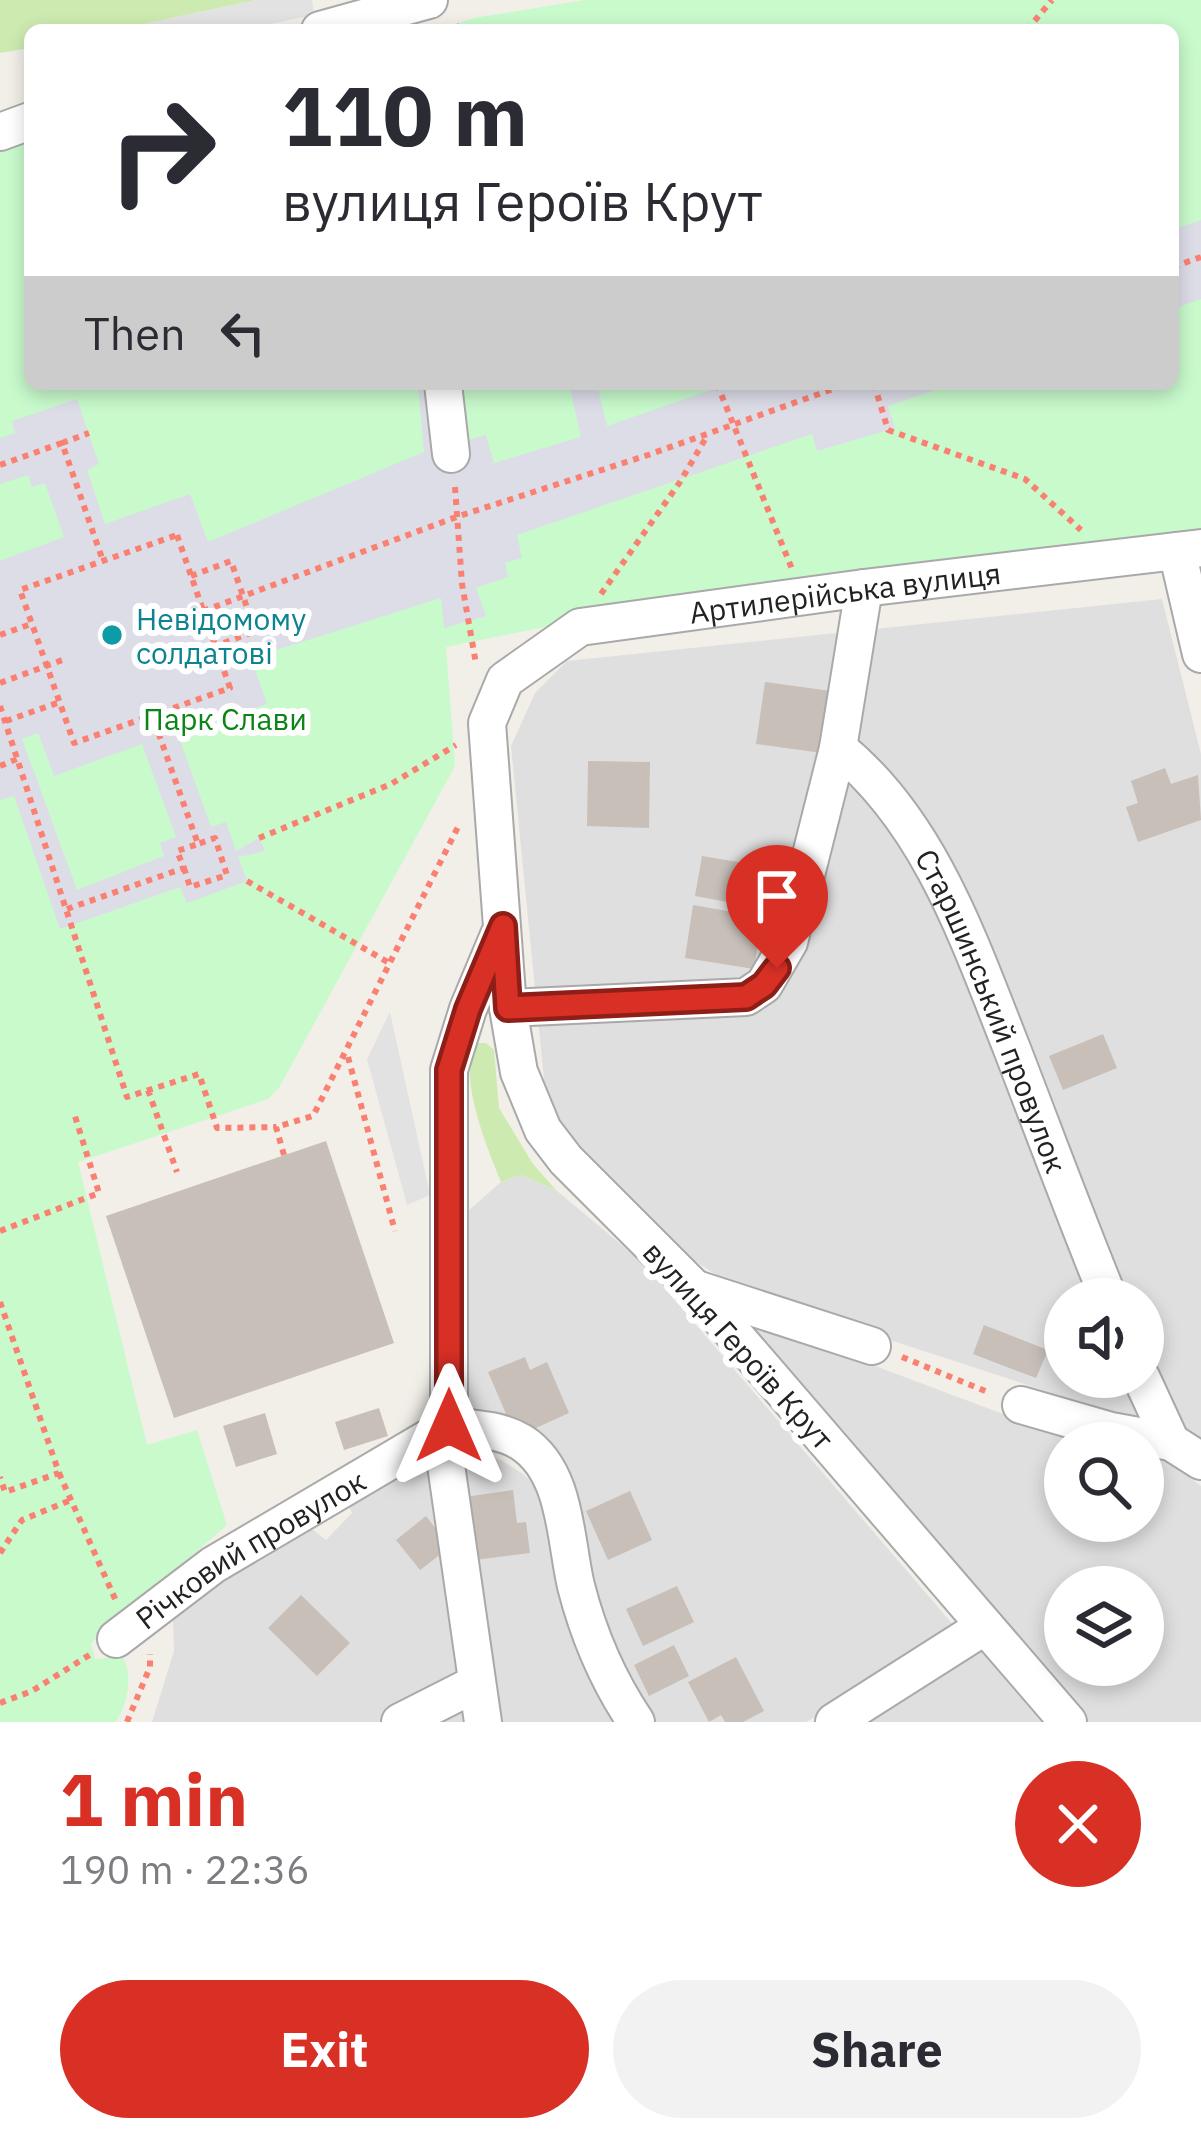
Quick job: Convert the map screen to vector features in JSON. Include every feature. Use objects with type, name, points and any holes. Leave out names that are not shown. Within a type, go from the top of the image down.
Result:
[{"type":"street","points":[[345,24],[429,0]]},
{"type":"street","points":[[444,390],[451,454]]},
{"type":"street","points":[[1189,549],[1201,654]]},
{"type":"street","name":"Артилерійська вулиця","points":[[487,723],[505,680],[580,627],[1189,549]]},
{"type":"street","points":[[508,1008],[746,997],[764,985],[789,942],[838,748],[864,588]]},
{"type":"street","name":"вулиця Героїв Крут","points":[[487,723],[508,1008],[519,1072],[543,1130],[566,1160],[694,1288],[1068,1722]]},
{"type":"street","name":"Старшинський провулок","points":[[838,748],[890,801],[938,874],[975,955],[1101,1278]]},
{"type":"street","points":[[483,1722],[446,1465],[449,1070],[468,1009],[503,926]]},
{"type":"street","points":[[694,1288],[872,1346]]},
{"type":"street","points":[[1154,1398],[1186,1451]]},
{"type":"street","points":[[1021,1405],[1186,1451]]},
{"type":"street","points":[[449,1426],[495,1430],[525,1444],[544,1470],[561,1504],[577,1589],[613,1688],[636,1722]]},
{"type":"street","name":"Річковий провулок","points":[[131,1628],[213,1565],[449,1426]]},
{"type":"street","points":[[833,1722],[985,1626]]},
{"type":"street","points":[[400,1722],[476,1684]]},
{"type":"path","points":[[1032,24],[1052,0]]},
{"type":"path","points":[[721,390],[802,596]]},
{"type":"path","points":[[203,611],[459,516],[830,390]]},
{"type":"path","points":[[876,390],[888,430],[1025,479],[1110,557]]},
{"type":"path","points":[[0,465],[89,433]]},
{"type":"path","points":[[580,627],[708,434]]},
{"type":"path","points":[[62,443],[103,560]]},
{"type":"path","points":[[259,838],[392,784],[487,723],[463,584],[451,454]]},
{"type":"path","points":[[176,535],[230,688],[74,743],[20,590],[103,560],[176,535]]},
{"type":"path","points":[[190,576],[231,561],[255,631],[216,646]]},
{"type":"path","points":[[0,635],[32,624]]},
{"type":"path","points":[[0,683],[64,659]]},
{"type":"path","points":[[6,722],[59,702]]},
{"type":"path","points":[[0,706],[127,1097],[199,1074],[217,1128],[276,1126],[313,1116],[490,766]]},
{"type":"path","points":[[152,716],[198,844]]},
{"type":"path","points":[[0,766],[20,758]]},
{"type":"path","points":[[214,838],[227,875],[190,887],[177,851],[198,844],[214,838]]},
{"type":"path","points":[[67,909],[184,868]]},
{"type":"path","points":[[247,881],[391,964]]},
{"type":"path","points":[[347,1053],[395,1231]]},
{"type":"path","points":[[148,1090],[177,1172]]},
{"type":"path","points":[[0,1231],[99,1192],[74,1113]]},
{"type":"path","points":[[276,1126],[284,1155]]},
{"type":"path","points":[[0,1302],[59,1473],[150,1667],[127,1722]]},
{"type":"path","points":[[872,1346],[1021,1405]]},
{"type":"path","points":[[0,1477],[5,1492],[59,1473]]},
{"type":"path","points":[[0,1552],[22,1520],[71,1500]]},
{"type":"path","points":[[0,1703],[32,1691],[131,1628]]},
{"type":"shaded area","points":[[256,0],[312,0],[314,15],[270,24],[144,24]]},
{"type":"shaded area","points":[[1201,220],[1201,299],[1179,307],[1179,228]]},
{"type":"shaded area","points":[[419,390],[455,390],[461,442],[486,435],[494,463],[581,437],[570,390],[598,390],[607,426],[711,390],[935,390],[888,406],[895,428],[817,451],[812,434],[517,535],[522,558],[505,563],[508,577],[476,588],[486,616],[444,628],[441,598],[251,658],[267,704],[178,735],[211,827],[226,822],[236,851],[259,838],[265,851],[238,857],[247,881],[187,903],[180,887],[60,929],[14,796],[0,800],[0,561],[64,537],[45,483],[32,487],[28,475],[0,484],[0,438],[15,433],[12,421],[77,399],[99,464],[87,470],[105,524],[190,494],[208,542],[424,452]],"holes":[[[38,733],[54,776],[142,744],[176,837],[160,843],[164,856],[77,890],[22,739]]]},
{"type":"shaded area","points":[[1162,599],[1201,754],[1201,1448],[1164,1429],[1164,1422],[1141,1422],[1068,1398],[1164,1398],[1164,1278],[1044,1278],[1044,1390],[743,1292],[687,1256],[561,1135],[545,1090],[511,746],[535,693],[567,661]]},
{"type":"shaded area","points":[[390,1012],[430,1195],[407,1205],[367,1059]]},
{"type":"shaded area","points":[[521,1175],[556,1190],[642,1262],[961,1634],[806,1722],[636,1722],[561,1504],[475,1414],[465,1396],[461,1255],[468,1211],[501,1182]]},
{"type":"shaded area","points":[[721,1308],[1044,1426],[1044,1542],[1164,1542],[1164,1460],[1201,1486],[1201,1722],[1060,1722]]},
{"type":"shaded area","points":[[476,1455],[501,1460],[548,1497],[589,1676],[613,1722],[486,1722],[458,1463]]},
{"type":"shaded area","points":[[432,1463],[479,1722],[152,1722],[174,1651],[173,1617],[302,1521],[326,1540],[352,1513],[344,1493]]},
{"type":"shaded area","points":[[976,1645],[1041,1722],[848,1722]]},
{"type":"green space","points":[[0,0],[256,0],[144,24],[24,24],[24,49],[0,53]]},
{"type":"green space","name":"Парк Слави","points":[[585,0],[1201,0],[1201,537],[672,601],[446,647],[455,766],[279,1088],[268,1099],[78,1162],[147,1445],[197,1430],[227,1525],[91,1643],[95,1659],[123,1657],[126,1664],[128,1690],[116,1722],[0,1722],[0,148],[24,142],[24,390],[1179,390],[1179,24],[456,24]]},
{"type":"green space","points":[[476,1043],[486,1043],[494,1050],[499,1108],[533,1164],[556,1190],[521,1175],[501,1182],[472,1092],[471,1056]]},
{"type":"building","points":[[765,682],[831,691],[822,753],[756,744]]},
{"type":"building","points":[[588,761],[650,762],[649,828],[587,826]]},
{"type":"building","points":[[1165,768],[1171,784],[1198,775],[1201,820],[1138,842],[1126,807],[1138,803],[1131,781]]},
{"type":"building","points":[[702,856],[774,868],[766,909],[695,896]]},
{"type":"building","points":[[693,905],[762,917],[754,969],[685,958]]},
{"type":"building","points":[[1103,1034],[1117,1068],[1063,1090],[1049,1056]]},
{"type":"building","points":[[326,1141],[394,1343],[174,1418],[106,1216]]},
{"type":"building","points":[[984,1325],[1044,1348],[1036,1378],[973,1354]]},
{"type":"building","points":[[525,1357],[530,1370],[547,1362],[569,1413],[516,1437],[488,1372]]},
{"type":"building","points":[[379,1408],[388,1436],[344,1450],[335,1422]]},
{"type":"building","points":[[265,1413],[277,1454],[236,1467],[223,1426]]},
{"type":"building","points":[[513,1490],[517,1523],[526,1522],[530,1553],[467,1561],[458,1498]]},
{"type":"building","points":[[630,1491],[652,1540],[608,1560],[586,1511]]},
{"type":"building","points":[[426,1516],[450,1547],[420,1570],[396,1540]]},
{"type":"building","points":[[677,1586],[694,1622],[643,1646],[626,1609]]},
{"type":"building","points":[[301,1595],[350,1643],[317,1676],[268,1628]]},
{"type":"building","points":[[674,1645],[689,1676],[649,1696],[634,1665]]},
{"type":"building","points":[[736,1657],[764,1711],[743,1722],[725,1722],[721,1715],[709,1722],[688,1682]]},
{"type":"place","name":"Невідомому солдатові","points":[[112,635]]},
{"type":"route","points":[[449,1426],[449,1070],[468,1009],[503,926],[508,1008],[746,997],[777,968]]}]
